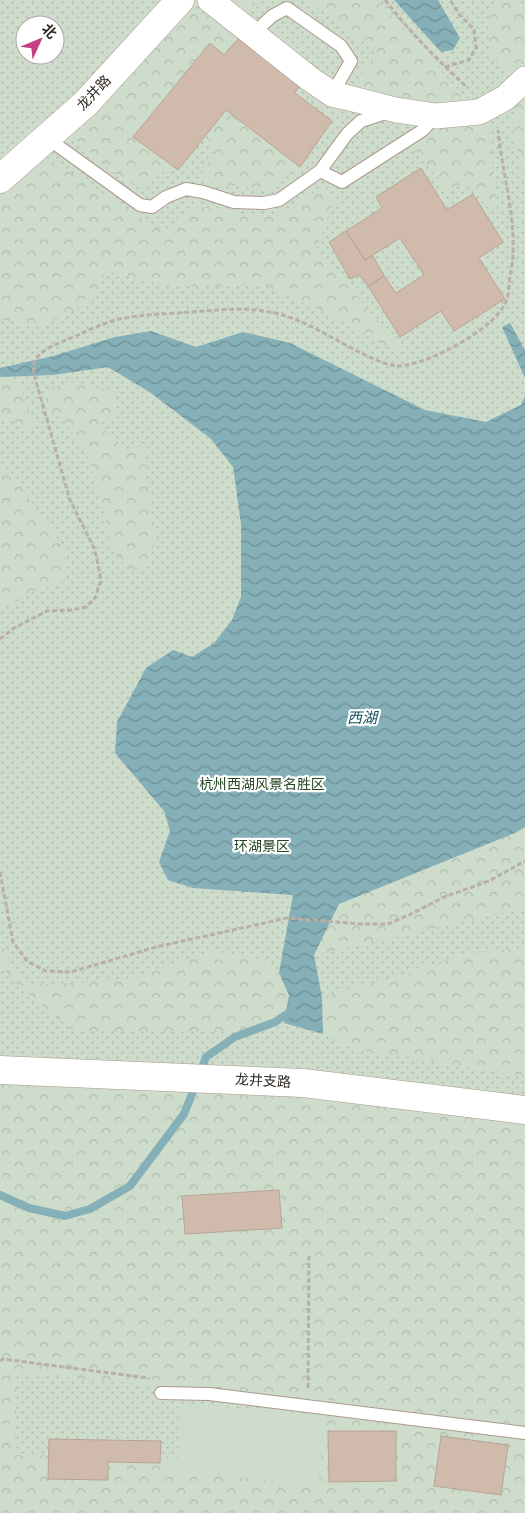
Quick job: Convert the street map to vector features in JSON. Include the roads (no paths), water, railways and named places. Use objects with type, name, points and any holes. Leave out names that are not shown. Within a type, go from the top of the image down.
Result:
[{"type":"street","name":"龙井路","points":[[0,179],[86,104],[180,0]]},
{"type":"street","points":[[210,0],[332,94],[396,110],[436,116],[487,108],[505,98],[525,79]]},
{"type":"street","name":"龙井支路","points":[[0,1070],[303,1083],[525,1110]]},
{"type":"lane","points":[[253,34],[272,16],[286,8],[341,46],[351,61],[332,94]]},
{"type":"lane","points":[[46,138],[140,205],[152,207],[166,197],[186,189],[203,192],[234,202],[264,203],[280,200],[320,171],[347,134],[361,121],[396,110]]},
{"type":"lane","points":[[320,171],[342,182],[423,130],[436,116]]},
{"type":"lane","points":[[161,1393],[209,1394],[525,1433]]},
{"type":"water","points":[[394,0],[438,0],[460,38],[453,50],[441,52]]},
{"type":"water","points":[[510,323],[525,350],[525,378],[502,327]]},
{"type":"water","name":"西湖","points":[[151,331],[196,347],[243,332],[290,343],[425,410],[486,422],[521,405],[525,396],[525,827],[515,833],[339,904],[314,955],[322,997],[323,1034],[284,1023],[289,995],[279,973],[293,895],[193,888],[168,880],[159,862],[170,831],[164,811],[115,753],[117,722],[146,668],[173,650],[192,657],[214,643],[232,620],[241,597],[241,524],[233,467],[211,439],[151,393],[108,367],[53,375],[0,377],[0,368],[53,356],[115,337]]},
{"type":"waterway","points":[[200,1073],[206,1057],[235,1037],[275,1022],[290,1012],[291,1009]]},
{"type":"waterway","points":[[0,1195],[29,1208],[65,1216],[90,1209],[130,1186],[184,1114],[196,1084]]},
{"type":"park label","name":"杭州西湖风景名胜区","points":[[262,784]]},
{"type":"park label","name":"环湖景区","points":[[262,846]]}]
